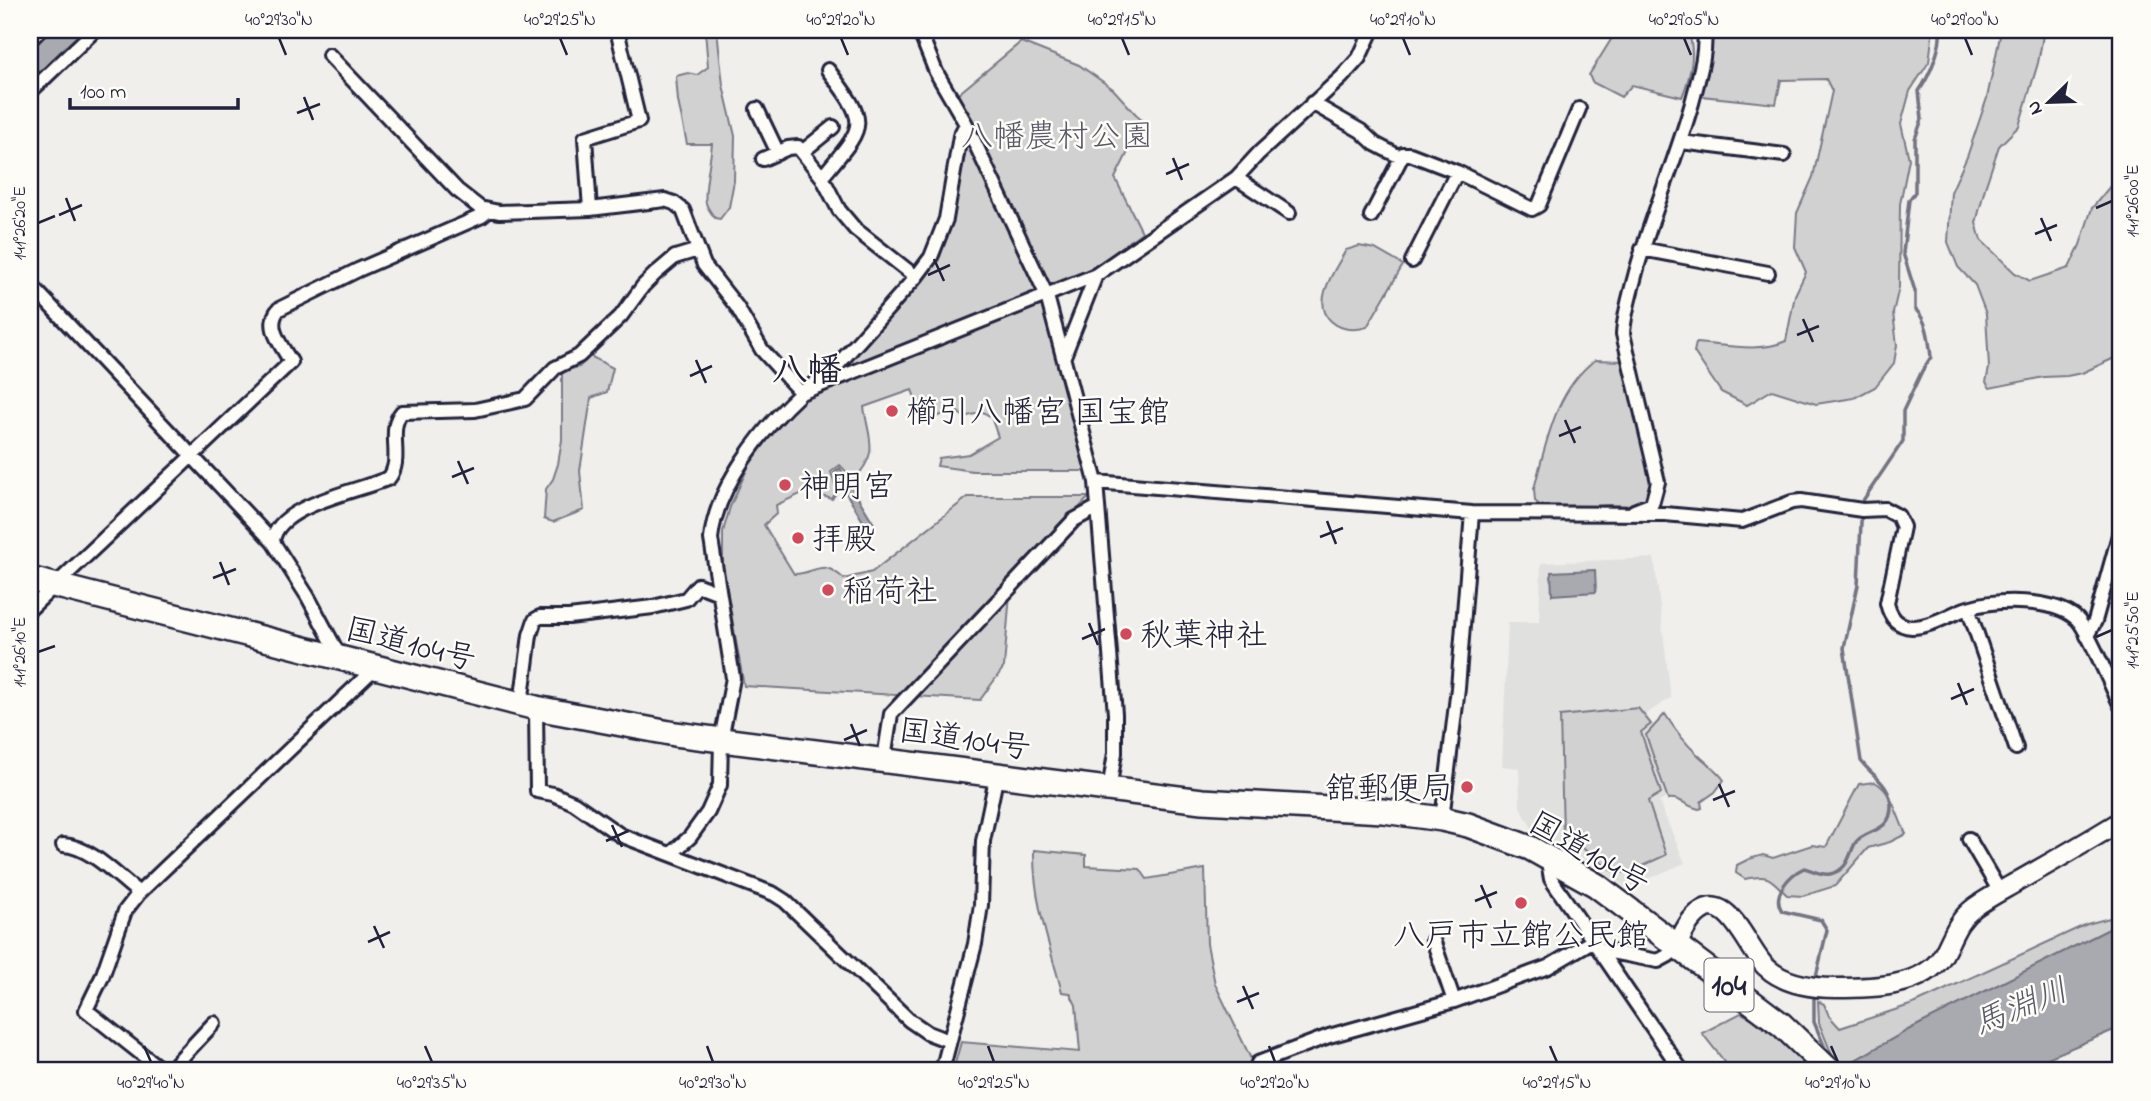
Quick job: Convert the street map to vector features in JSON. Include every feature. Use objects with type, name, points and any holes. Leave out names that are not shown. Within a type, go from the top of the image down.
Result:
[{"type":"highway","name":"国道104号","points":[[30,579],[529,706],[675,734],[1202,801],[1383,811],[1442,819],[1515,841],[1596,885],[1782,1025],[1830,1071]]},
{"type":"main road","points":[[1677,945],[1693,917],[1702,910],[1713,907],[1724,909],[1733,919],[1749,948],[1766,968],[1785,979],[1805,986],[1834,988],[1889,984],[1910,979],[1934,968],[1961,919],[1974,908],[2121,821]]},
{"type":"street","points":[[30,40],[40,30]]},
{"type":"street","points":[[30,92],[95,30]]},
{"type":"street","points":[[590,209],[585,138],[639,121],[617,30]]},
{"type":"street","points":[[919,30],[936,72],[966,124],[1047,296],[1096,482],[1115,714],[1115,753],[1109,790]]},
{"type":"street","points":[[801,393],[1096,275],[1236,178],[1342,77],[1359,58],[1372,30]]},
{"type":"street","points":[[1627,514],[1652,504],[1658,482],[1623,334],[1625,313],[1642,249],[1681,142],[1706,44],[1704,30]]},
{"type":"street","points":[[329,55],[457,190],[480,208],[488,211],[590,209],[665,200],[674,203],[683,210],[688,219],[704,265],[737,307],[762,350],[801,393]]},
{"type":"street","points":[[822,177],[852,141],[858,123],[852,102],[828,70]]},
{"type":"street","points":[[1312,103],[1361,131],[1375,145],[1400,157]]},
{"type":"street","points":[[757,109],[778,153]]},
{"type":"street","points":[[1371,216],[1403,154],[1410,154],[1457,172],[1532,209],[1539,205],[1579,110]]},
{"type":"street","points":[[671,854],[690,837],[708,812],[720,785],[722,740],[733,678],[711,539],[712,528],[727,491],[748,454],[769,426],[801,393],[834,369],[916,277],[930,257],[946,219],[960,136],[966,124]]},
{"type":"street","points":[[802,152],[833,127]]},
{"type":"street","points":[[1681,142],[1784,155]]},
{"type":"street","points":[[763,159],[798,147],[822,177],[839,211],[855,229],[916,277]]},
{"type":"street","points":[[1412,261],[1457,172]]},
{"type":"street","points":[[1236,178],[1289,213]]},
{"type":"street","points":[[30,609],[290,362],[273,329],[274,315],[279,309],[488,211]]},
{"type":"street","points":[[1642,249],[1768,273]]},
{"type":"street","points":[[273,542],[275,533],[294,512],[389,478],[396,465],[397,419],[402,412],[475,410],[525,399],[555,368],[579,356],[621,316],[655,274],[676,257],[698,250]]},
{"type":"street","points":[[1064,357],[1096,275]]},
{"type":"street","points":[[30,284],[273,542],[308,597],[341,657]]},
{"type":"street","points":[[1096,482],[1472,513],[1665,514],[1742,521],[1801,501],[1863,510],[1885,509],[1898,516],[1903,527],[1887,603],[1889,614],[1897,622],[1909,627],[1923,626],[1968,608],[2004,601],[2062,609],[2079,620],[2121,706]]},
{"type":"street","points":[[884,759],[891,713],[1074,520],[1098,507]]},
{"type":"street","points":[[1442,819],[1458,688],[1472,513]]},
{"type":"street","points":[[2087,636],[2095,621],[2121,528]]},
{"type":"street","points":[[719,593],[698,585],[685,599],[653,607],[569,617],[540,617],[535,620],[530,635],[529,706],[537,791],[574,803],[620,835],[774,894],[785,901],[909,1020],[928,1033],[949,1041]]},
{"type":"street","points":[[1968,608],[2017,748]]},
{"type":"street","points":[[163,1071],[86,1010],[102,977],[125,911],[139,893],[376,667]]},
{"type":"street","points":[[942,1071],[975,944],[981,905],[983,841],[997,774]]},
{"type":"street","points":[[1969,839],[2000,892]]},
{"type":"street","points":[[63,845],[74,845],[85,850],[139,893]]},
{"type":"street","points":[[1547,856],[1551,879],[1682,1071]]},
{"type":"street","points":[[1433,940],[1454,1001]]},
{"type":"street","points":[[1255,1071],[1258,1063],[1329,1036],[1454,1001],[1548,967],[1598,945],[1657,961],[1669,955],[1677,945]]},
{"type":"street","points":[[169,1071],[214,1023]]},
{"type":"shaded area","points":[[1654,558],[1671,698],[1646,714],[1653,725],[1646,735],[1667,798],[1659,802],[1685,863],[1627,888],[1597,867],[1533,830],[1520,807],[1519,768],[1502,766],[1508,622],[1539,622],[1541,563]]},
{"type":"green space","points":[[705,30],[717,30],[723,85],[735,136],[734,181],[729,207],[720,219],[711,213],[705,198],[712,144],[687,144],[676,76],[688,73],[697,75],[708,67]]},
{"type":"green space","points":[[1617,30],[1688,30],[1692,47],[1691,64],[1682,97],[1632,85],[1621,97],[1592,82],[1589,75]]},
{"type":"green space","points":[[1709,30],[1933,30],[1929,62],[1910,91],[1901,124],[1909,159],[1900,204],[1899,287],[1893,313],[1897,345],[1894,363],[1875,387],[1854,398],[1816,404],[1772,390],[1747,405],[1721,392],[1694,352],[1696,343],[1765,347],[1786,341],[1795,295],[1806,272],[1795,247],[1797,213],[1813,177],[1832,91],[1826,79],[1781,80],[1776,104],[1702,96],[1712,46]]},
{"type":"green space","points":[[1990,30],[2044,30],[2038,63],[2019,126],[1999,146],[1985,188],[1976,223],[1981,240],[2015,273],[2030,281],[2069,268],[2092,208],[2121,173],[2121,355],[2082,373],[2044,377],[1990,388],[1986,382],[1989,368],[1986,314],[1975,285],[1958,267],[1948,242],[1951,192],[1967,157],[1987,98],[2000,36]]},
{"type":"green space","name":"八幡農村公園","points":[[1021,42],[1079,65],[1113,89],[1143,122],[1115,178],[1142,232],[1098,265],[1050,287],[957,95]]},
{"type":"green space","points":[[964,145],[972,150],[1038,286],[1087,471],[973,471],[937,466],[939,458],[969,454],[998,437],[991,417],[983,412],[964,417],[955,410],[928,420],[923,418],[912,390],[864,407],[871,446],[867,461],[854,480],[840,465],[831,472],[837,491],[832,499],[807,491],[776,505],[777,513],[764,525],[794,574],[824,568],[836,572],[844,579],[872,572],[968,497],[1089,497],[1011,581],[1004,667],[980,700],[744,686],[723,568],[723,532],[730,507],[749,465],[771,427],[940,257],[953,219]]},
{"type":"green space","points":[[1359,246],[1375,249],[1403,265],[1367,327],[1348,329],[1339,327],[1325,313],[1324,295],[1346,250]]},
{"type":"green space","points":[[590,356],[613,368],[607,392],[591,398],[580,471],[584,510],[553,522],[544,519],[546,489],[558,464],[562,440],[562,371],[579,367]]},
{"type":"green space","points":[[1595,360],[1623,361],[1647,451],[1650,468],[1649,497],[1630,506],[1541,506],[1535,501],[1534,489],[1554,419],[1570,386]]},
{"type":"green space","points":[[1638,708],[1651,724],[1641,732],[1661,793],[1648,801],[1666,855],[1627,873],[1611,870],[1563,833],[1560,716]]},
{"type":"green space","points":[[1665,714],[1687,744],[1724,780],[1715,792],[1701,802],[1702,808],[1668,799],[1646,735]]},
{"type":"green space","points":[[1875,782],[1890,798],[1906,834],[1868,848],[1835,886],[1803,896],[1787,895],[1765,877],[1745,879],[1736,873],[1737,865],[1749,859],[1763,855],[1773,858],[1812,845],[1826,847],[1859,784]]},
{"type":"green space","points":[[1034,850],[1086,855],[1086,866],[1140,869],[1147,879],[1205,869],[1207,944],[1215,984],[1252,1061],[1250,1071],[953,1071],[961,1042],[1080,1052],[1076,1005],[1070,993],[1062,992],[1043,922],[1036,887]]},
{"type":"green space","points":[[2121,915],[2121,923],[1910,1029],[1838,1070],[1819,1023],[1818,1001],[1824,1004],[1829,1016],[1840,1028],[1916,1003],[2087,924]]},
{"type":"green space","points":[[1741,1013],[1813,1047],[1824,1071],[1732,1071],[1702,1033]]},
{"type":"water","points":[[840,468],[874,524],[867,528],[834,473]]},
{"type":"water","points":[[1595,570],[1596,592],[1552,595],[1551,572]]},
{"type":"water","name":"馬淵川","points":[[2121,923],[2121,1027],[2017,1071],[1836,1071],[1910,1029]]},
{"type":"waterway","points":[[30,65],[67,30]]},
{"type":"waterway","points":[[1815,981],[1827,930],[1821,920],[1782,911],[1779,905],[1780,892],[1788,880],[1804,868],[1820,874],[1842,869],[1856,842],[1883,826],[1890,814],[1891,805],[1887,791],[1861,761],[1844,648],[1858,585],[1862,502],[1903,441],[1903,411],[1931,357],[1925,325],[1915,309],[1915,291],[1903,253],[1909,200],[1915,192],[1915,139],[1922,119],[1919,91],[1934,62],[1940,30]]},
{"type":"waterway","points":[[1814,992],[1814,1022],[1828,1055]]},
{"type":"place","name":"櫛引八幡宮 国宝館","points":[[892,411]]},
{"type":"place","name":"神明宮","points":[[785,485]]},
{"type":"place","name":"拝殿","points":[[798,538]]},
{"type":"place","name":"稲荷社","points":[[828,590]]},
{"type":"place","name":"秋葉神社","points":[[1126,634]]},
{"type":"place","name":"舘郵便局","points":[[1467,787]]},
{"type":"place","name":"八戸市立館公民館","points":[[1521,903]]},
{"type":"district","name":"八幡","points":[[807,369]]}]
